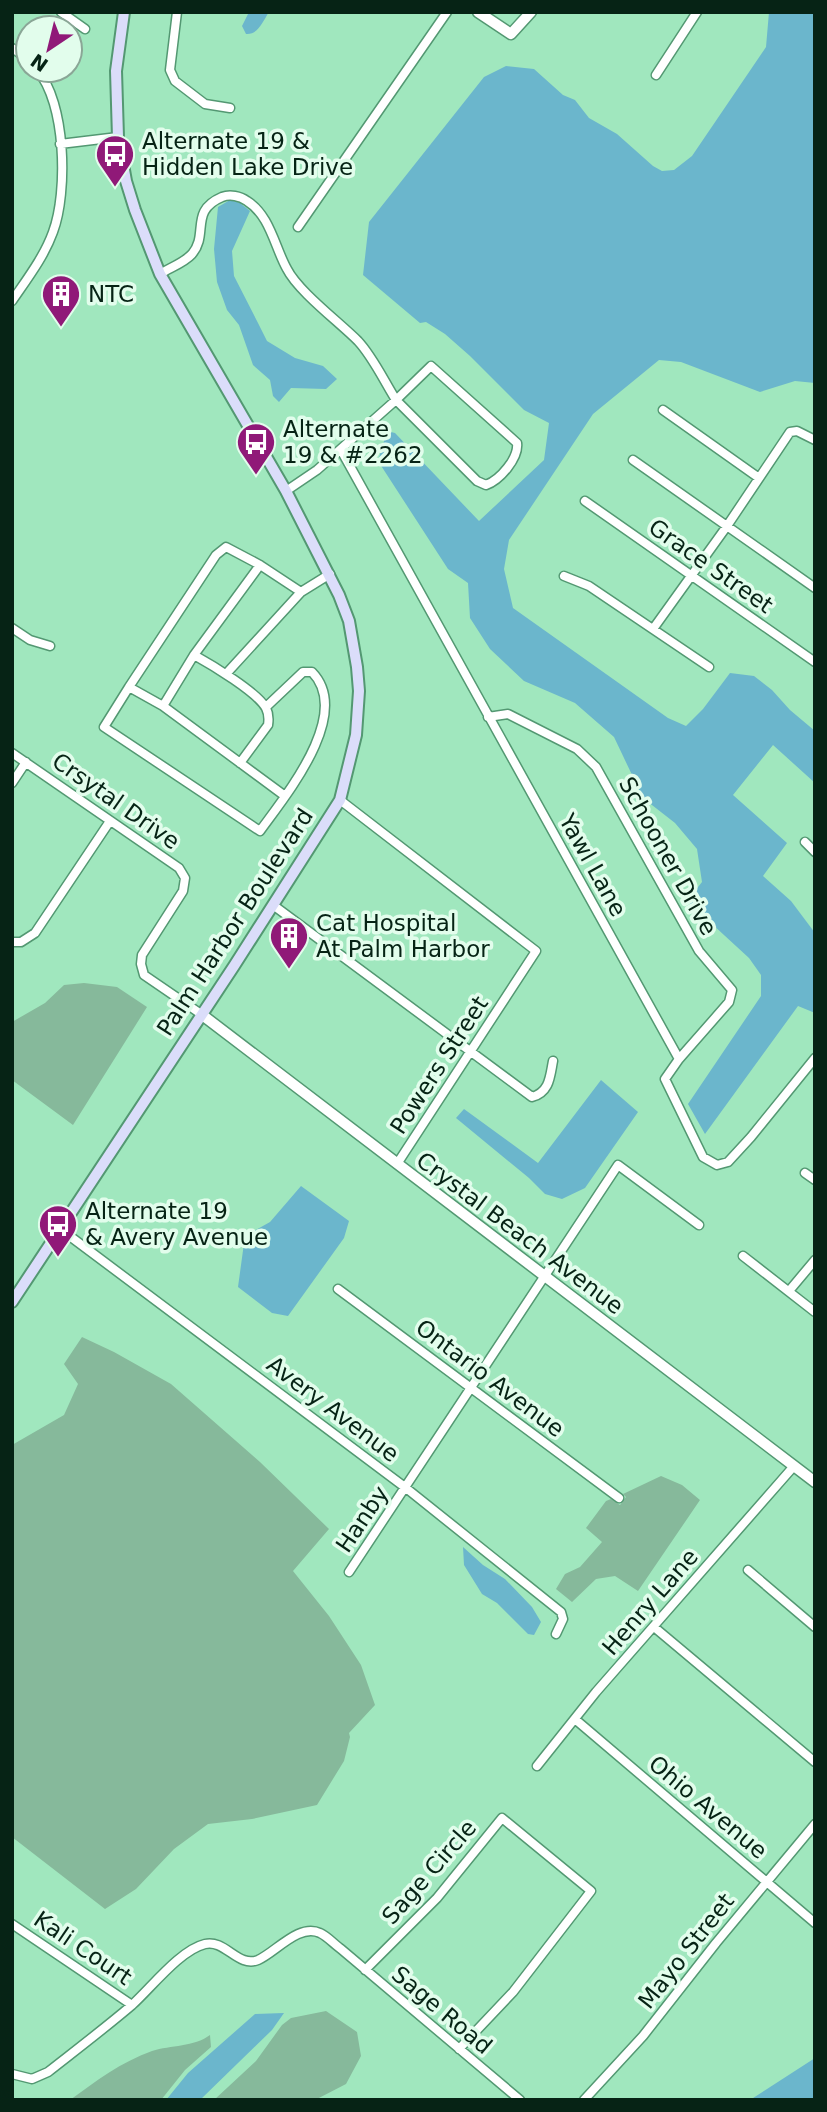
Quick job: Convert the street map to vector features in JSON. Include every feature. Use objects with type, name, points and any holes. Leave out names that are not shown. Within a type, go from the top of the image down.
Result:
[{"type":"main road","points":[[124,12],[116,71],[118,137],[126,181],[160,274],[286,491]]},
{"type":"main road","name":"Palm Harbor Boulevard","points":[[12,1302],[340,800],[356,735],[359,691],[355,647],[349,621],[330,574],[286,491]]},
{"type":"street","points":[[61,12],[85,29]]},
{"type":"street","points":[[177,12],[170,70],[175,81],[205,104],[230,108]]},
{"type":"street","points":[[298,227],[447,12]]},
{"type":"street","points":[[478,12],[511,34],[531,12]]},
{"type":"street","points":[[656,75],[697,12]]},
{"type":"street","points":[[12,301],[44,253],[54,230],[61,194],[60,144],[53,99],[47,84]]},
{"type":"street","points":[[60,144],[118,137]]},
{"type":"street","points":[[160,274],[191,256],[198,244],[203,212],[209,205],[225,195],[234,195],[249,201],[268,225],[287,270],[296,282],[361,344],[396,400],[478,481],[486,485],[494,482],[518,450],[514,439],[431,366],[396,400],[341,450],[286,491]]},
{"type":"street","points":[[663,410],[759,478]]},
{"type":"street","points":[[653,629],[790,432],[797,430],[815,440]]},
{"type":"street","name":"Yawl Lane","points":[[341,450],[679,1059]]},
{"type":"street","points":[[633,460],[815,588]]},
{"type":"street","name":"Grace Street","points":[[585,501],[815,662]]},
{"type":"street","points":[[266,707],[303,672],[312,672],[325,693],[324,720],[311,754],[260,831],[104,727],[216,555],[226,547],[301,592]]},
{"type":"street","points":[[163,706],[194,654],[260,565]]},
{"type":"street","points":[[226,674],[301,592],[330,574]]},
{"type":"street","points":[[564,576],[589,586],[709,667]]},
{"type":"street","points":[[12,628],[30,640],[50,646]]},
{"type":"street","points":[[194,654],[226,674],[266,707],[268,724],[240,763]]},
{"type":"street","points":[[128,687],[163,706],[285,796]]},
{"type":"street","name":"Schooner Drive","points":[[488,717],[508,714],[551,734],[588,757],[699,951],[732,990],[729,1002],[679,1059]]},
{"type":"street","name":"Crsytal Drive","points":[[12,753],[179,869],[185,878],[183,891],[142,955],[141,964],[144,975],[201,1014]]},
{"type":"street","points":[[12,783],[26,762]]},
{"type":"street","name":"Powers Street","points":[[340,800],[536,951],[397,1164]]},
{"type":"street","points":[[12,942],[20,942],[35,933],[110,821]]},
{"type":"street","points":[[805,842],[815,852]]},
{"type":"street","points":[[273,905],[533,1097],[540,1095],[548,1087],[553,1060]]},
{"type":"street","name":"Crystal Beach Avenue","points":[[201,1014],[815,1482]]},
{"type":"street","points":[[679,1059],[665,1079],[703,1157],[717,1165],[727,1162],[751,1137],[815,1058]]},
{"type":"street","name":"Hanby","points":[[349,1572],[618,1165],[699,1225]]},
{"type":"street","points":[[805,1173],[815,1180]]},
{"type":"street","name":"Avery Avenue","points":[[59,1228],[406,1488],[561,1612],[563,1619],[556,1634]]},
{"type":"street","points":[[743,1256],[815,1312]]},
{"type":"street","points":[[789,1292],[815,1260]]},
{"type":"street","name":"Ontario Avenue","points":[[338,1289],[619,1498]]},
{"type":"street","name":"Henry Lane","points":[[537,1766],[596,1692],[794,1466]]},
{"type":"street","points":[[748,1570],[815,1628]]},
{"type":"street","points":[[654,1627],[815,1762]]},
{"type":"street","name":"Ohio Avenue","points":[[576,1720],[815,1923]]},
{"type":"street","name":"Sage Circle","points":[[365,1970],[437,1898],[502,1818],[591,1891],[513,1992],[459,2049]]},
{"type":"street","name":"Mayo Street","points":[[584,2100],[643,2036],[815,1824]]},
{"type":"street","name":"Kali Court","points":[[12,1924],[132,2005]]},
{"type":"street","name":"Sage Road","points":[[132,2005],[186,1954],[206,1943],[217,1944],[243,1960],[256,1961],[301,1933],[320,1933],[520,2100]]},
{"type":"street","points":[[12,2074],[32,2078],[48,2072],[132,2005]]},
{"type":"green space","points":[[84,983],[117,987],[147,1007],[73,1125],[12,1080],[12,1022],[45,1003],[64,985]]},
{"type":"green space","points":[[82,1337],[171,1384],[260,1462],[329,1529],[293,1571],[329,1616],[361,1665],[375,1705],[349,1733],[344,1761],[317,1805],[252,1819],[208,1824],[174,1849],[136,1889],[105,1909],[12,1837],[12,1445],[64,1415],[78,1384],[64,1364]]},
{"type":"green space","points":[[661,1476],[682,1485],[700,1500],[638,1591],[615,1576],[596,1579],[572,1602],[556,1589],[565,1574],[580,1567],[602,1542],[586,1528],[606,1501],[611,1499],[620,1505],[626,1497],[623,1494]]},
{"type":"green space","points":[[326,2011],[357,2032],[361,2056],[346,2084],[315,2100],[214,2100],[256,2061],[282,2025],[291,2018]]},
{"type":"green space","points":[[210,2035],[211,2047],[185,2070],[161,2100],[70,2100],[109,2072],[141,2055],[197,2042]]},
{"type":"water","points":[[249,12],[269,12],[257,30],[246,34],[242,26]]},
{"type":"water","points":[[769,12],[815,12],[815,383],[795,381],[760,392],[681,362],[659,360],[593,414],[509,540],[504,569],[513,608],[668,718],[686,726],[703,709],[730,673],[754,676],[815,731],[815,783],[773,745],[733,795],[787,843],[763,876],[791,901],[815,933],[815,1013],[798,1006],[705,1134],[688,1104],[761,996],[761,975],[749,958],[687,901],[702,882],[697,849],[675,823],[643,798],[614,737],[575,703],[524,681],[490,649],[470,618],[468,583],[448,569],[378,461],[387,431],[395,433],[479,521],[544,460],[549,423],[524,410],[445,334],[426,322],[420,323],[363,275],[369,222],[484,77],[506,66],[534,69],[563,95],[575,100],[589,118],[617,134],[653,166],[662,171],[674,170],[692,156],[766,47]]},
{"type":"water","points":[[230,200],[240,203],[250,211],[232,251],[234,276],[267,341],[295,358],[323,366],[337,379],[326,389],[291,388],[279,402],[273,396],[270,380],[253,365],[239,325],[227,310],[217,282],[214,249],[218,207]]},
{"type":"water","points":[[601,1080],[638,1112],[585,1188],[562,1199],[545,1194],[456,1118],[464,1109],[538,1163]]},
{"type":"water","points":[[301,1186],[349,1221],[344,1238],[288,1316],[272,1313],[238,1287],[245,1236],[270,1222]]},
{"type":"water","points":[[463,1547],[483,1565],[505,1579],[532,1607],[541,1622],[534,1635],[528,1634],[497,1603],[482,1594],[464,1565]]},
{"type":"water","points":[[284,2013],[272,2030],[200,2100],[166,2100],[188,2073],[255,2014]]},
{"type":"water","points":[[815,2058],[815,2100],[750,2100]]},
{"type":"place","name":"Alternate 19 & Hidden Lake Drive","points":[[115,188]]},
{"type":"place","name":"NTC","points":[[61,328]]},
{"type":"place","name":"Alternate 19 & #2262","points":[[256,476]]},
{"type":"place","name":"Cat Hospital At Palm Harbor","points":[[289,970]]},
{"type":"place","name":"Alternate 19 & Avery Avenue","points":[[58,1258]]}]
